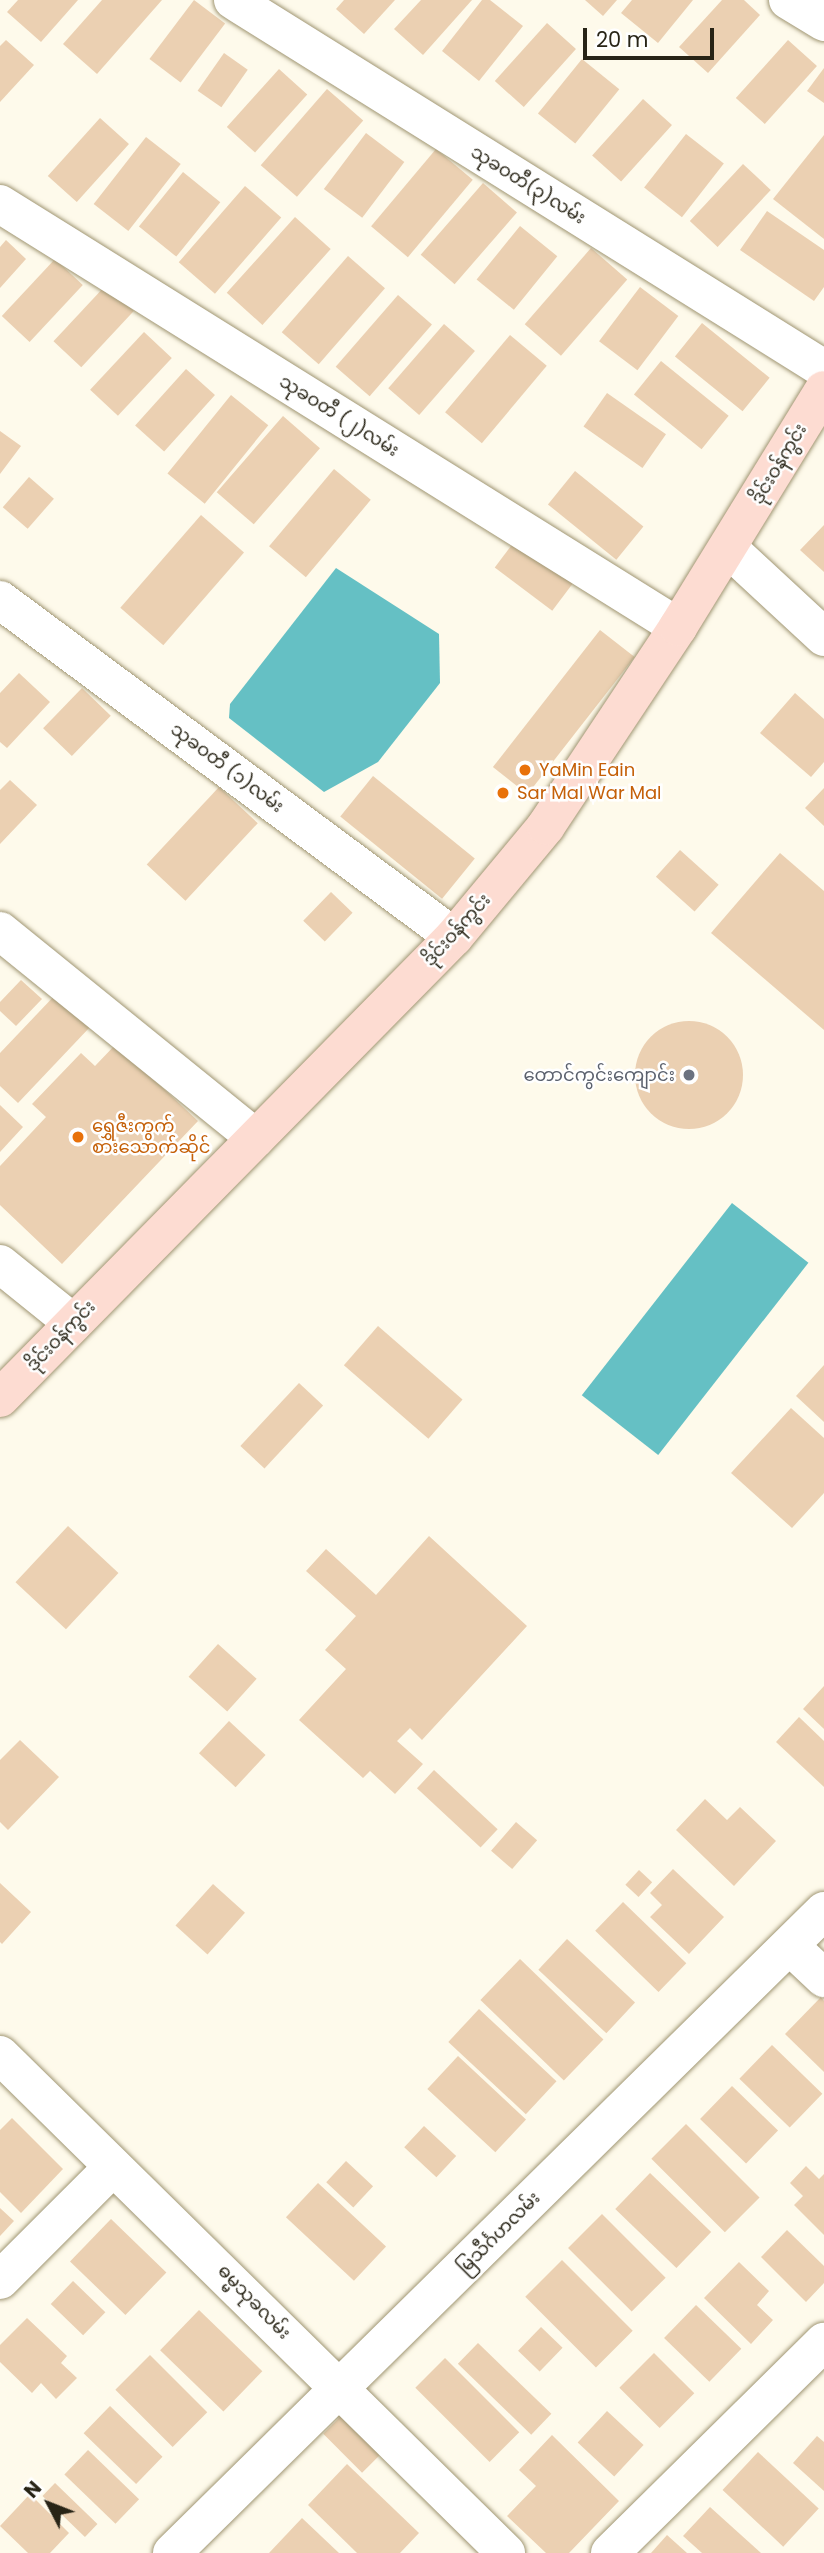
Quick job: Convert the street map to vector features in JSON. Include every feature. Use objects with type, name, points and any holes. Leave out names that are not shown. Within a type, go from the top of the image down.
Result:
[{"type":"street","name":"သုခဝတီ(၃)လမ်း","points":[[233,0],[824,369]]},
{"type":"street","points":[[788,0],[824,22]]},
{"type":"street","name":"သုခဝတီ (၂)လမ်း","points":[[0,204],[678,627]]},
{"type":"street","name":"ဒိုင်းဝန်ကွင်း","points":[[0,1398],[453,937],[546,826],[678,627],[824,390]]},
{"type":"street","points":[[728,548],[824,637]]},
{"type":"street","name":"သုခဝတီ (၁)လမ်း","points":[[0,600],[453,937]]},
{"type":"street","points":[[0,930],[256,1138]]},
{"type":"street","points":[[0,1264],[73,1323]]},
{"type":"street","name":"မြသီင်္ဂဟလမ်း","points":[[172,2553],[824,1912]]},
{"type":"street","points":[[790,1946],[824,1978]]},
{"type":"street","name":"ဓမ္မသုခလမ်း","points":[[0,2055],[113,2167],[204,2250],[340,2390],[506,2553]]},
{"type":"street","points":[[0,2280],[113,2167]]},
{"type":"street","points":[[610,2553],[824,2342]]},
{"type":"water","points":[[336,568],[439,634],[440,683],[378,762],[324,792],[229,718],[230,704]]},
{"type":"water","points":[[732,1203],[808,1263],[658,1455],[582,1395]]},
{"type":"building","points":[[18,0],[78,0],[41,42],[7,12]]},
{"type":"building","points":[[102,0],[162,0],[97,74],[63,44]]},
{"type":"building","points":[[194,0],[225,23],[181,83],[149,59]]},
{"type":"building","points":[[344,0],[395,0],[364,34],[336,9]]},
{"type":"building","points":[[421,0],[472,0],[423,55],[394,29]]},
{"type":"building","points":[[482,0],[490,0],[523,26],[479,81],[442,51]]},
{"type":"building","points":[[585,0],[617,0],[603,16]]},
{"type":"building","points":[[632,0],[693,0],[658,43],[621,13]]},
{"type":"building","points":[[722,0],[744,0],[760,15],[708,73],[679,47]]},
{"type":"building","points":[[547,23],[576,49],[524,107],[495,81]]},
{"type":"building","points":[[6,40],[34,65],[0,102],[0,46]]},
{"type":"building","points":[[788,40],[817,66],[765,124],[736,98]]},
{"type":"building","points":[[224,53],[248,70],[221,107],[198,91]]},
{"type":"building","points":[[582,59],[619,89],[575,144],[538,113]]},
{"type":"building","points":[[824,68],[824,103],[807,91]]},
{"type":"building","points":[[279,69],[307,94],[255,152],[227,127]]},
{"type":"building","points":[[327,89],[363,120],[297,197],[261,165]]},
{"type":"building","points":[[643,99],[672,125],[621,182],[592,155]]},
{"type":"building","points":[[100,118],[129,144],[77,202],[48,176]]},
{"type":"building","points":[[366,133],[404,162],[362,218],[324,189]]},
{"type":"building","points":[[686,134],[724,164],[682,217],[644,188]]},
{"type":"building","points":[[824,135],[824,239],[773,199]]},
{"type":"building","points":[[146,137],[181,164],[128,231],[94,204]]},
{"type":"building","points":[[436,149],[473,180],[408,257],[371,226]]},
{"type":"building","points":[[743,164],[771,190],[718,247],[690,221]]},
{"type":"building","points":[[183,172],[220,202],[176,257],[139,226]]},
{"type":"building","points":[[483,183],[517,213],[455,284],[421,255]]},
{"type":"building","points":[[245,186],[281,217],[215,294],[179,262]]},
{"type":"building","points":[[767,211],[824,250],[824,287],[814,301],[740,250]]},
{"type":"building","points":[[295,217],[331,249],[262,325],[227,293]]},
{"type":"building","points":[[520,226],[557,256],[514,310],[477,280]]},
{"type":"building","points":[[6,240],[26,259],[0,288],[0,247]]},
{"type":"building","points":[[591,248],[627,279],[561,356],[525,324]]},
{"type":"building","points":[[348,256],[385,288],[319,364],[282,332]]},
{"type":"building","points":[[55,259],[83,285],[30,342],[2,316]]},
{"type":"building","points":[[106,285],[134,311],[81,367],[53,341]]},
{"type":"building","points":[[640,287],[678,316],[637,370],[599,341]]},
{"type":"building","points":[[398,295],[432,325],[370,396],[336,367]]},
{"type":"building","points":[[702,323],[770,378],[743,411],[675,356]]},
{"type":"building","points":[[444,324],[475,351],[419,415],[388,388]]},
{"type":"building","points":[[144,332],[172,358],[118,416],[90,390]]},
{"type":"building","points":[[510,335],[547,366],[482,443],[445,412]]},
{"type":"building","points":[[661,361],[729,416],[702,449],[634,394]]},
{"type":"building","points":[[186,369],[215,395],[164,452],[135,425]]},
{"type":"building","points":[[607,393],[666,434],[642,468],[583,427]]},
{"type":"building","points":[[231,395],[268,425],[205,504],[167,473]]},
{"type":"building","points":[[283,416],[320,448],[254,524],[217,492]]},
{"type":"building","points":[[0,431],[21,446],[0,474]]},
{"type":"building","points":[[334,469],[371,500],[306,577],[269,546]]},
{"type":"building","points":[[575,471],[643,526],[616,560],[548,504]]},
{"type":"building","points":[[29,477],[54,499],[28,529],[3,507]]},
{"type":"building","points":[[201,515],[244,552],[163,645],[120,608]]},
{"type":"building","points":[[824,525],[824,572],[800,550]]},
{"type":"building","points":[[520,534],[578,577],[552,611],[495,568]]},
{"type":"building","points":[[600,630],[635,657],[528,794],[493,767]]},
{"type":"building","points":[[19,673],[50,702],[7,748],[0,742],[0,693]]},
{"type":"building","points":[[82,688],[111,716],[72,756],[43,728]]},
{"type":"building","points":[[795,693],[824,719],[824,762],[811,777],[760,733]]},
{"type":"building","points":[[373,776],[475,858],[442,899],[340,816]]},
{"type":"building","points":[[10,780],[37,805],[0,844],[0,790]]},
{"type":"building","points":[[219,787],[258,823],[185,901],[147,865]]},
{"type":"building","points":[[824,788],[824,826],[805,808]]},
{"type":"building","points":[[680,850],[719,885],[695,912],[656,877]]},
{"type":"building","points":[[780,853],[824,891],[824,1030],[711,933]]},
{"type":"building","points":[[331,892],[353,913],[325,942],[303,921]]},
{"type":"building","points":[[21,980],[42,999],[16,1026],[0,1011],[0,1002]]},
{"type":"building","points":[[57,993],[91,1026],[18,1103],[0,1086],[0,1053]]},
{"type":"building","name":"တောင်ကွင်းကျောင်း","points":[[689,1021],[719,1030],[727,1037],[734,1045],[743,1075],[734,1105],[727,1113],[719,1120],[689,1129],[659,1120],[651,1113],[644,1105],[635,1075],[644,1045],[651,1037],[659,1030]]},
{"type":"building","points":[[116,1044],[198,1121],[62,1264],[0,1205],[0,1166],[46,1117],[32,1104],[81,1053],[95,1066]]},
{"type":"building","points":[[0,1105],[23,1127],[0,1152]]},
{"type":"building","points":[[378,1326],[463,1399],[428,1439],[344,1365]]},
{"type":"building","points":[[824,1365],[824,1422],[796,1396]]},
{"type":"building","points":[[299,1383],[323,1406],[264,1468],[240,1446]]},
{"type":"building","points":[[791,1408],[824,1438],[824,1493],[792,1528],[731,1473]]},
{"type":"building","points":[[68,1526],[118,1573],[66,1629],[15,1582]]},
{"type":"building","points":[[429,1536],[527,1626],[422,1740],[410,1728],[397,1741],[423,1764],[395,1794],[370,1771],[363,1778],[299,1720],[346,1669],[325,1650],[356,1616],[306,1571],[326,1549],[376,1595]]},
{"type":"building","points":[[218,1644],[257,1679],[227,1711],[189,1677]]},
{"type":"building","points":[[824,1686],[824,1729],[803,1709]]},
{"type":"building","points":[[799,1717],[824,1741],[824,1787],[776,1742]]},
{"type":"building","points":[[229,1721],[266,1755],[236,1787],[199,1753]]},
{"type":"building","points":[[20,1740],[59,1777],[8,1830],[0,1822],[0,1760]]},
{"type":"building","points":[[434,1770],[498,1829],[481,1848],[417,1788]]},
{"type":"building","points":[[705,1799],[727,1820],[740,1807],[776,1841],[734,1886],[676,1830]]},
{"type":"building","points":[[516,1822],[537,1840],[512,1869],[491,1851]]},
{"type":"building","points":[[673,1869],[724,1917],[689,1954],[650,1917],[662,1905],[650,1893]]},
{"type":"building","points":[[639,1870],[652,1882],[639,1897],[625,1885]]},
{"type":"building","points":[[0,1883],[31,1912],[2,1944],[0,1942]]},
{"type":"building","points":[[213,1884],[245,1913],[207,1954],[176,1926]]},
{"type":"building","points":[[623,1902],[686,1963],[659,1992],[595,1931]]},
{"type":"building","points":[[567,1939],[635,2002],[606,2033],[538,1970]]},
{"type":"building","points":[[520,1959],[603,2040],[564,2081],[480,2000]]},
{"type":"building","points":[[821,1997],[824,2001],[824,2072],[785,2034]]},
{"type":"building","points":[[479,2009],[557,2081],[526,2114],[448,2042]]},
{"type":"building","points":[[772,2045],[822,2094],[790,2127],[739,2079]]},
{"type":"building","points":[[458,2056],[526,2119],[495,2152],[427,2089]]},
{"type":"building","points":[[732,2086],[778,2130],[746,2164],[700,2119]]},
{"type":"building","points":[[12,2118],[63,2169],[21,2213],[0,2192],[0,2130]]},
{"type":"building","points":[[686,2124],[760,2198],[725,2232],[651,2159]]},
{"type":"building","points":[[424,2126],[456,2156],[436,2177],[404,2147]]},
{"type":"building","points":[[346,2161],[373,2186],[353,2207],[326,2182]]},
{"type":"building","points":[[806,2166],[819,2179],[824,2174],[824,2235],[794,2205],[803,2196],[790,2183]]},
{"type":"building","points":[[650,2173],[711,2232],[676,2268],[615,2209]]},
{"type":"building","points":[[318,2183],[386,2246],[354,2281],[286,2217]]},
{"type":"building","points":[[0,2208],[14,2221],[0,2236]]},
{"type":"building","points":[[602,2214],[666,2278],[632,2312],[568,2248]]},
{"type":"building","points":[[111,2219],[166,2272],[125,2315],[70,2261]]},
{"type":"building","points":[[787,2230],[824,2266],[824,2283],[806,2302],[761,2257]]},
{"type":"building","points":[[562,2260],[633,2331],[596,2367],[525,2297]]},
{"type":"building","points":[[739,2262],[769,2291],[757,2305],[773,2320],[751,2344],[704,2298]]},
{"type":"building","points":[[73,2281],[105,2312],[83,2335],[51,2304]]},
{"type":"building","points":[[696,2305],[741,2349],[709,2382],[664,2338]]},
{"type":"building","points":[[199,2310],[262,2371],[223,2411],[160,2350]]},
{"type":"building","points":[[27,2318],[67,2356],[61,2363],[77,2378],[56,2399],[41,2383],[32,2393],[0,2362],[0,2345]]},
{"type":"building","points":[[541,2327],[563,2348],[540,2372],[518,2351]]},
{"type":"building","points":[[478,2343],[551,2414],[531,2435],[458,2364]]},
{"type":"building","points":[[654,2353],[694,2393],[660,2428],[619,2388]]},
{"type":"building","points":[[150,2355],[207,2412],[173,2447],[115,2390]]},
{"type":"building","points":[[445,2358],[519,2432],[490,2462],[415,2388]]},
{"type":"building","points":[[110,2406],[163,2457],[136,2484],[84,2433]]},
{"type":"building","points":[[607,2411],[644,2445],[614,2477],[578,2442]]},
{"type":"building","points":[[343,2414],[382,2453],[362,2473],[323,2434]]},
{"type":"building","points":[[552,2435],[619,2501],[569,2553],[546,2553],[507,2516],[536,2486],[519,2470]]},
{"type":"building","points":[[817,2436],[824,2442],[824,2491],[793,2463]]},
{"type":"building","points":[[88,2450],[139,2499],[115,2524],[64,2474]]},
{"type":"building","points":[[758,2452],[819,2509],[783,2547],[723,2490]]},
{"type":"building","points":[[347,2464],[419,2533],[400,2553],[357,2553],[308,2505]]},
{"type":"building","points":[[55,2483],[97,2524],[85,2537],[42,2496]]},
{"type":"building","points":[[30,2494],[69,2533],[50,2553],[28,2553],[0,2526]]},
{"type":"building","points":[[710,2507],[761,2553],[702,2553],[683,2536]]},
{"type":"building","points":[[302,2518],[339,2553],[269,2553]]},
{"type":"building","points":[[667,2535],[687,2553],[651,2553]]},
{"type":"place","name":"YaMin Eain","points":[[525,770]]},
{"type":"place","name":"Sar Mal War Mal","points":[[503,793]]},
{"type":"place","name":"တောင်ကွင်းကျောင်း","points":[[689,1075]]},
{"type":"place","name":"ရွှေဇီးကွက် စားသောက်ဆိုင်","points":[[78,1137]]}]
